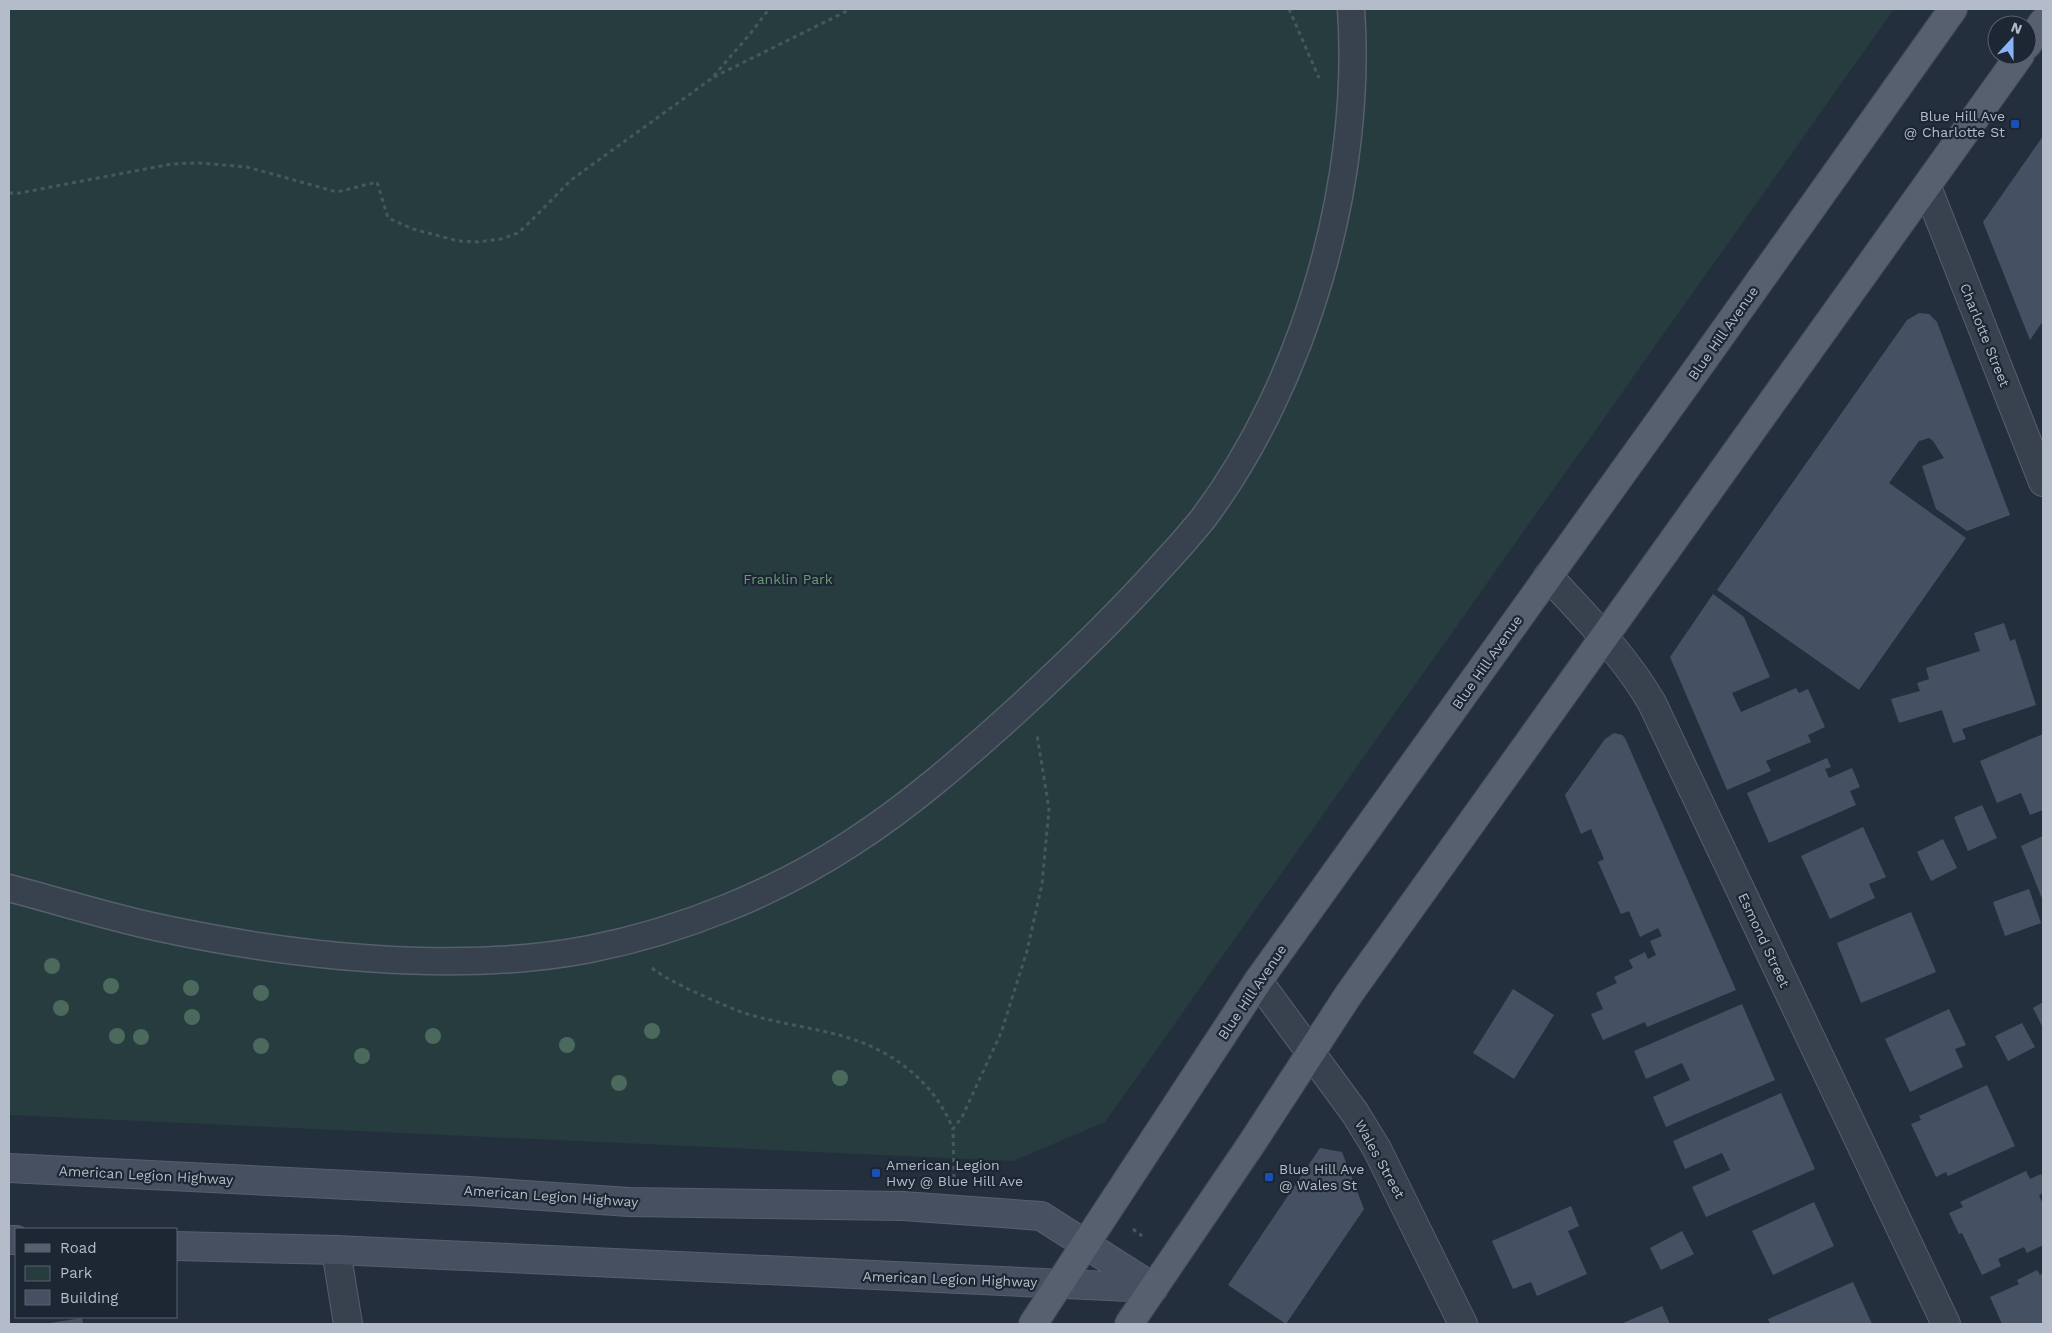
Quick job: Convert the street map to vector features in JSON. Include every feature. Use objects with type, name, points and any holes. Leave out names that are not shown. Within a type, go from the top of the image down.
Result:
[{"type":"main road","name":"Blue Hill Avenue","points":[[1033,1324],[1258,981],[1953,9]]},
{"type":"main road","points":[[1129,1324],[1349,994],[2013,65]]},
{"type":"main road","name":"American Legion Highway","points":[[9,1168],[469,1191],[630,1202],[903,1206],[1041,1216],[1154,1288]]},
{"type":"main road","name":"American Legion Highway","points":[[178,1246],[336,1250],[1154,1288]]},
{"type":"street","points":[[9,888],[155,927],[243,943],[339,956],[428,960],[520,959],[591,949],[651,934],[721,910],[782,883],[852,843],[923,791],[1086,647],[1202,519],[1243,456],[1281,382],[1302,329],[1321,273],[1335,218],[1346,152],[1353,70],[1351,9]]},
{"type":"street","name":"Charlotte Street","points":[[1927,187],[2043,482]]},
{"type":"street","name":"Esmond Street","points":[[1548,576],[1603,637],[1639,682],[1652,703],[1946,1324]]},
{"type":"street","name":"Wales Street","points":[[1258,981],[1354,1113],[1377,1149],[1462,1324]]},
{"type":"street","points":[[336,1250],[348,1324]]},
{"type":"path","points":[[711,79],[769,9]]},
{"type":"path","points":[[9,193],[20,193],[172,164],[226,164],[281,175],[336,192],[378,182],[388,218],[413,229],[458,241],[478,242],[501,239],[518,233],[571,180],[711,79],[851,9]]},
{"type":"path","points":[[953,1129],[962,1117],[1001,1033],[1027,950],[1042,884],[1048,810],[1030,698]]},
{"type":"path","points":[[621,941],[662,976],[744,1013],[838,1034],[881,1049],[899,1061],[927,1086],[945,1110],[953,1129],[955,1166]]},
{"type":"green space","name":"Franklin Park","points":[[9,9],[1894,9],[1105,1122],[1013,1161],[9,1115]]},
{"type":"building","points":[[2043,136],[2043,321],[2030,340],[1983,222]]},
{"type":"building","points":[[1919,313],[1929,314],[1937,322],[2010,515],[1967,531],[1936,509],[1922,466],[1944,458],[1929,438],[1919,441],[1889,483],[1966,538],[1859,690],[1717,590],[1907,320]]},
{"type":"building","points":[[1713,594],[1744,617],[1770,677],[1732,693],[1741,712],[1796,688],[1799,693],[1808,689],[1825,727],[1808,735],[1811,742],[1766,761],[1771,771],[1727,790],[1670,657]]},
{"type":"building","points":[[2004,623],[2010,641],[2015,639],[2036,705],[1962,729],[1966,739],[1953,743],[1942,710],[1899,723],[1891,699],[1920,691],[1917,683],[1929,679],[1926,668],[1980,651],[1974,633]]},
{"type":"building","points":[[1614,733],[1625,738],[1736,990],[1647,1027],[1645,1022],[1603,1040],[1591,1014],[1603,1009],[1596,993],[1617,983],[1614,977],[1633,968],[1629,960],[1645,952],[1648,959],[1656,955],[1650,941],[1662,936],[1658,928],[1640,937],[1629,911],[1621,914],[1598,862],[1604,859],[1591,829],[1581,834],[1565,795],[1605,739]]},
{"type":"building","points":[[2043,734],[2043,810],[2030,815],[2021,793],[1997,803],[1980,761]]},
{"type":"building","points":[[1827,758],[1831,767],[1825,769],[1829,778],[1852,768],[1860,787],[1850,791],[1856,805],[1769,843],[1747,793]]},
{"type":"building","points":[[1982,805],[1997,838],[1968,851],[1954,817]]},
{"type":"building","points":[[1863,827],[1886,877],[1869,884],[1875,898],[1830,919],[1801,856]]},
{"type":"building","points":[[2043,836],[2043,901],[2021,846]]},
{"type":"building","points":[[1943,839],[1957,868],[1931,881],[1917,852]]},
{"type":"building","points":[[2029,889],[2041,923],[2005,936],[1993,902]]},
{"type":"building","points":[[1911,912],[1936,972],[1861,1003],[1837,943]]},
{"type":"building","points":[[1513,989],[1554,1015],[1514,1079],[1473,1053]]},
{"type":"building","points":[[2043,1002],[2043,1028],[2033,1008]]},
{"type":"building","points":[[1742,1004],[1775,1080],[1666,1127],[1653,1097],[1690,1080],[1682,1063],[1646,1079],[1634,1051]]},
{"type":"building","points":[[1949,1009],[1966,1045],[1955,1049],[1963,1067],[1910,1092],[1885,1039]]},
{"type":"building","points":[[2022,1023],[2035,1047],[2008,1061],[1995,1036]]},
{"type":"building","points":[[1987,1085],[2015,1146],[1948,1176],[1946,1172],[1936,1177],[1911,1124],[1921,1120],[1919,1116]]},
{"type":"building","points":[[1781,1093],[1815,1169],[1706,1217],[1692,1187],[1730,1170],[1722,1153],[1685,1169],[1673,1141]]},
{"type":"building","points":[[1320,1148],[1342,1152],[1364,1209],[1286,1324],[1228,1285]]},
{"type":"building","points":[[2026,1171],[2030,1179],[2041,1174],[2043,1178],[2043,1193],[2039,1195],[2043,1205],[2043,1245],[2027,1253],[2024,1247],[1998,1259],[2001,1266],[1982,1275],[1962,1233],[1959,1234],[1949,1213],[1963,1207],[1960,1202]]},
{"type":"building","points":[[1814,1202],[1834,1246],[1773,1275],[1752,1231]]},
{"type":"building","points":[[1571,1206],[1579,1226],[1568,1231],[1587,1274],[1537,1296],[1531,1282],[1513,1289],[1492,1241]]},
{"type":"building","points":[[1682,1231],[1694,1254],[1661,1270],[1650,1248]]},
{"type":"building","points":[[2037,1270],[2040,1275],[2043,1273],[2043,1324],[2002,1324],[1990,1297],[2019,1284],[2017,1280]]},
{"type":"building","points":[[1853,1282],[1872,1324],[1770,1324],[1768,1319]]},
{"type":"building","points":[[1662,1306],[1670,1324],[1621,1324]]},
{"type":"building","points":[[82,1318],[83,1324],[50,1324],[50,1323]]},
{"type":"place","name":"Blue Hill Ave @ Charlotte St","points":[[2015,124]]},
{"type":"place","name":"American Legion Hwy @ Blue Hill Ave","points":[[876,1173]]},
{"type":"place","name":"Blue Hill Ave @ Wales St","points":[[1269,1177]]}]
